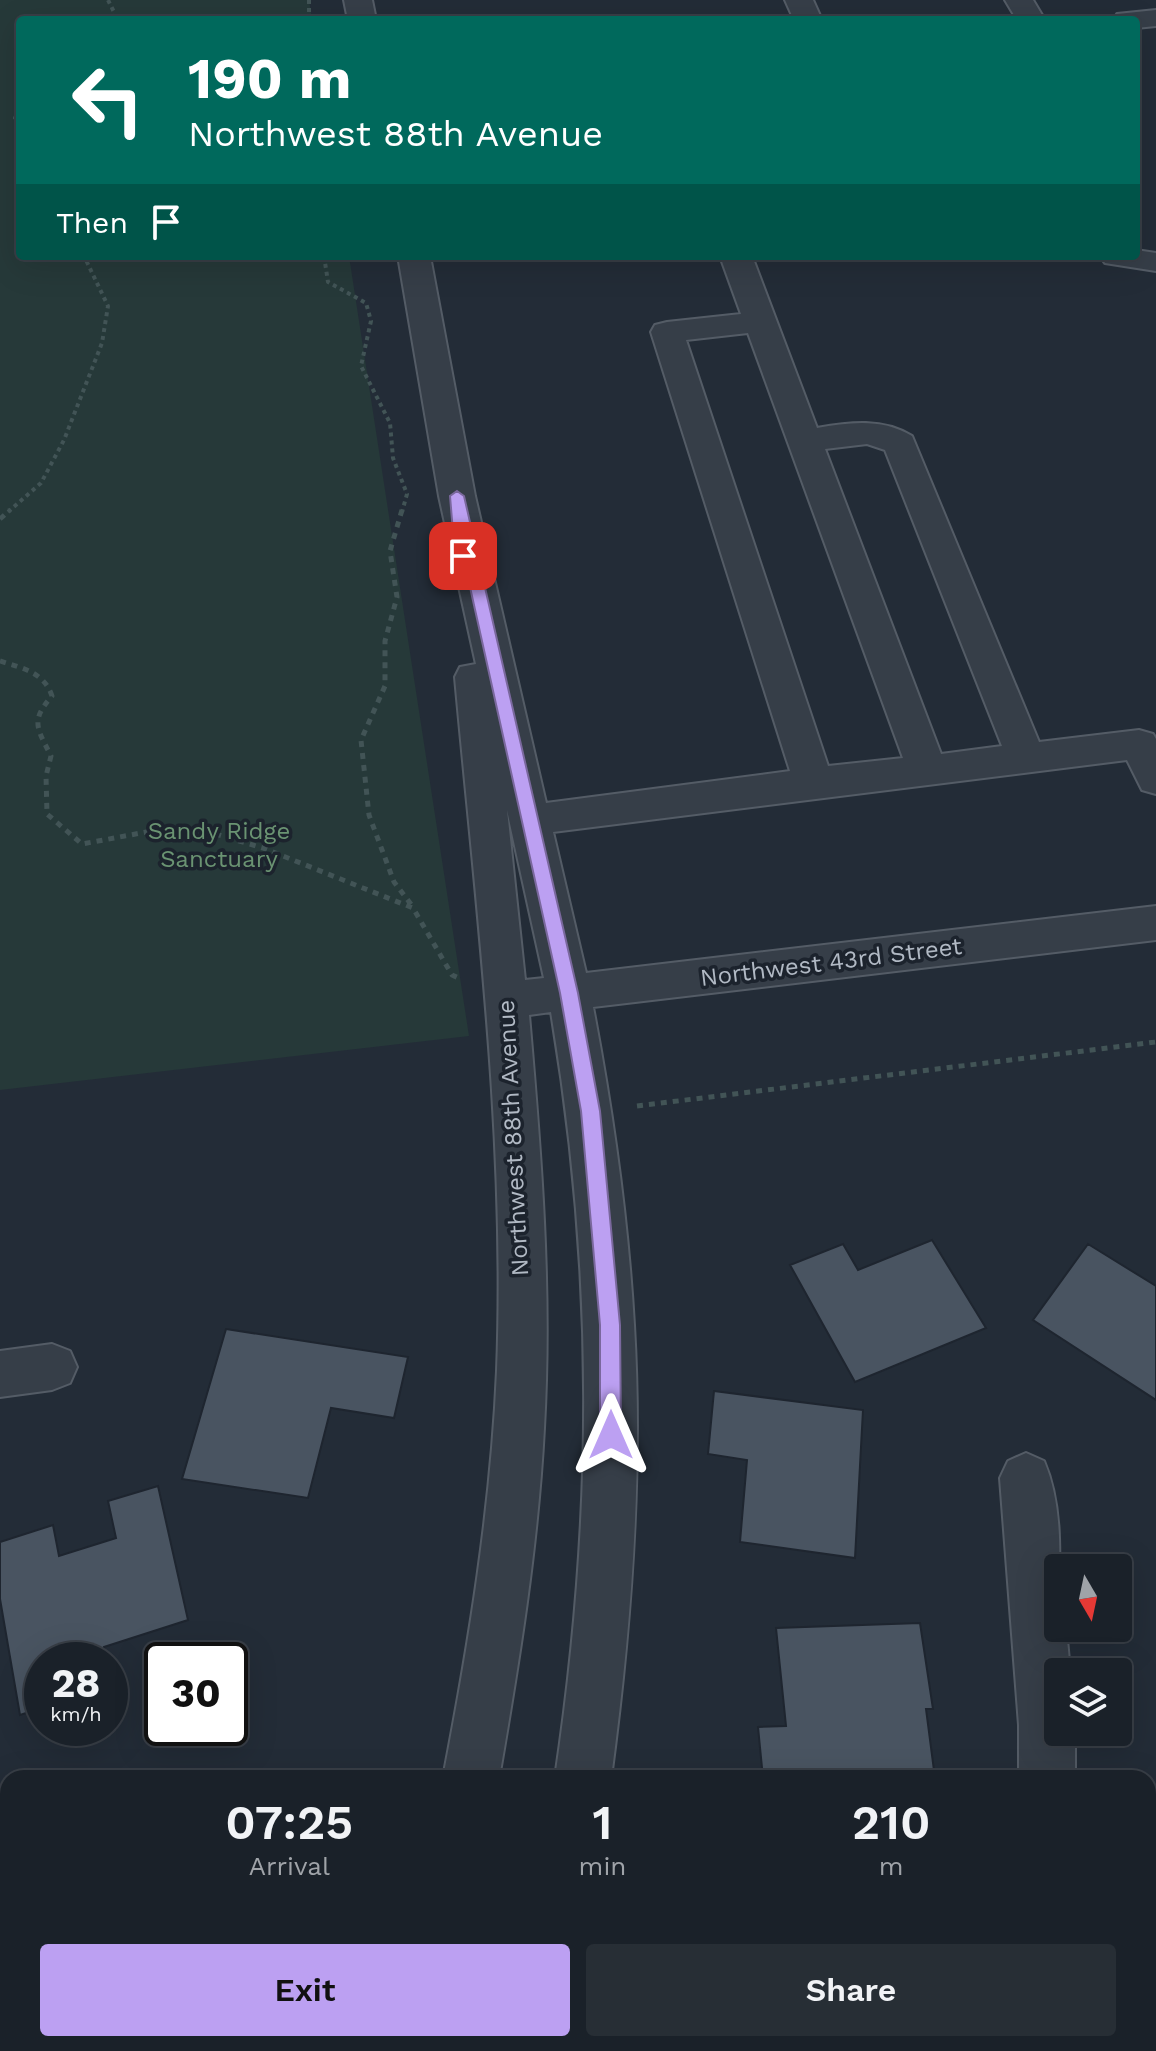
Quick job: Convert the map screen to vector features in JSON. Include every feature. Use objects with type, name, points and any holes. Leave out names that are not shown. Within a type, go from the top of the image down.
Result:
[{"type":"street","name":"Northwest 88th Avenue","points":[[415,260],[457,496],[569,993],[590,1111],[610,1325],[611,1489],[607,1576],[584,1770]]},
{"type":"street","points":[[737,260],[927,770]]},
{"type":"street","points":[[760,322],[667,332],[814,783]]},
{"type":"street","points":[[804,441],[865,434],[889,435],[900,444],[1026,757]]},
{"type":"street","name":"Northwest 88th Avenue","points":[[457,496],[505,1000],[519,1194],[522,1313],[514,1485],[504,1581],[472,1770]]},
{"type":"street","points":[[531,820],[1139,744],[1156,779]]},
{"type":"street","name":"Northwest 43rd Street","points":[[505,1000],[1156,923]]},
{"type":"street","points":[[0,1374],[52,1367]]},
{"type":"street","points":[[1026,1478],[1047,1725],[1047,1770]]},
{"type":"path","points":[[0,519],[41,483],[64,440],[102,343],[108,306],[86,260]]},
{"type":"path","points":[[322,260],[328,282],[366,303],[371,321],[361,366],[390,423],[393,458],[407,494],[390,551],[397,597],[385,641],[385,686],[361,740],[369,815],[394,882],[452,975],[505,1000]]},
{"type":"path","points":[[0,661],[37,673],[50,683],[52,696],[38,712],[37,728],[51,756],[46,776],[47,814],[82,844],[157,830],[212,833],[263,848],[413,908]]},
{"type":"path","points":[[637,1106],[1156,1042]]},
{"type":"green space","name":"Sandy Ridge Sanctuary","points":[[0,0],[309,0],[311,16],[16,16],[16,260],[350,260],[469,1036],[0,1090]]},
{"type":"building","points":[[932,1240],[986,1328],[855,1382],[790,1265],[843,1244],[858,1270]]},
{"type":"building","points":[[1088,1244],[1156,1286],[1156,1400],[1033,1320]]},
{"type":"building","points":[[226,1329],[408,1357],[394,1418],[331,1408],[308,1498],[182,1479]]},
{"type":"building","points":[[714,1391],[863,1410],[855,1558],[740,1542],[747,1460],[708,1454]]},
{"type":"building","points":[[158,1486],[188,1620],[120,1642],[24,1642],[24,1714],[20,1715],[0,1599],[0,1542],[53,1525],[59,1556],[116,1538],[108,1501]]},
{"type":"building","points":[[920,1623],[933,1709],[926,1709],[934,1770],[762,1770],[758,1727],[786,1726],[776,1628]]},
{"type":"route","points":[[463,556],[457,496],[569,993],[590,1111],[610,1325],[611,1435]]}]
